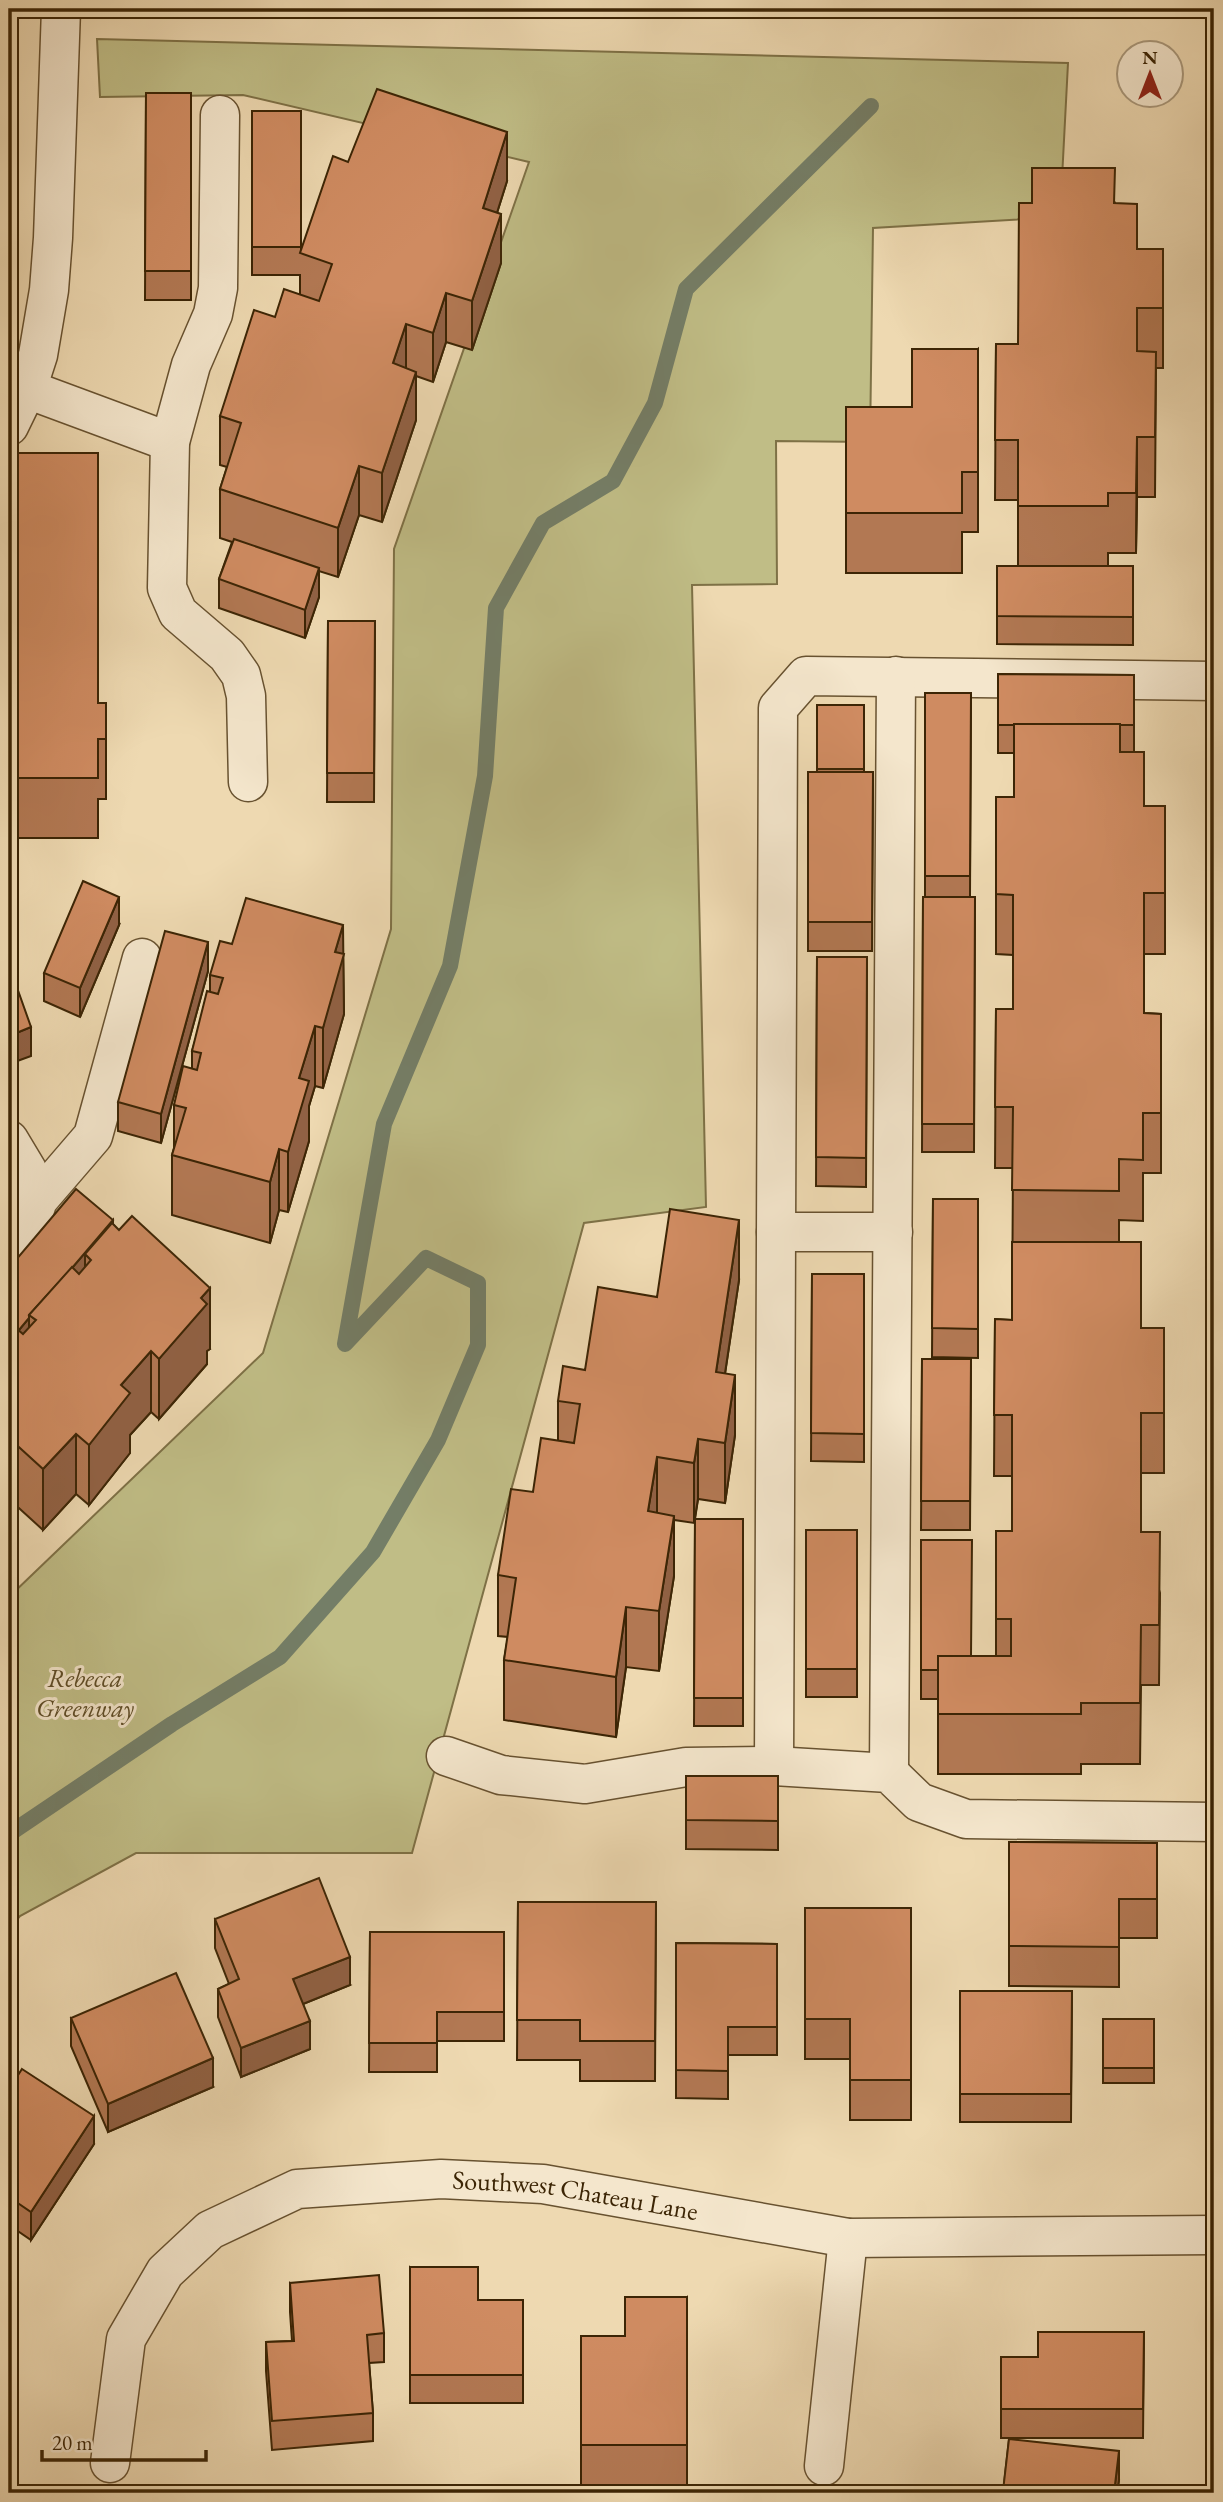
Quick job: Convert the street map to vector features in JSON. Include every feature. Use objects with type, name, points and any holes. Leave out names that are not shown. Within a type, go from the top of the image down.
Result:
[{"type":"street","points":[[9,426],[18,388],[38,355],[50,277],[61,9]]},
{"type":"street","points":[[220,115],[218,288],[213,314],[191,365],[170,442],[167,588],[178,613],[227,655],[241,675],[246,696],[248,782]]},
{"type":"street","points":[[18,388],[170,442]]},
{"type":"street","points":[[774,1766],[778,708],[806,676],[1214,681]]},
{"type":"street","points":[[889,1773],[897,676]]},
{"type":"street","points":[[9,1252],[27,1233],[38,1200],[93,1136],[142,958]]},
{"type":"street","points":[[9,1140],[27,1170],[38,1200]]},
{"type":"street","points":[[776,1233],[893,1233]]},
{"type":"street","points":[[446,1756],[501,1775],[585,1784],[687,1768],[774,1766],[889,1773],[919,1802],[966,1819],[1214,1822]]},
{"type":"street","name":"Southwest Chateau Lane","points":[[110,2463],[126,2339],[165,2272],[210,2230],[297,2189],[441,2179],[543,2184],[848,2238],[1214,2235]]},
{"type":"street","points":[[824,2466],[848,2238]]},
{"type":"green space","name":"Rebecca Greenway","points":[[97,39],[1068,63],[1060,217],[873,228],[870,442],[776,441],[777,584],[692,585],[706,1207],[584,1223],[412,1853],[136,1853],[20,1916],[9,1929],[9,1597],[263,1353],[391,929],[394,549],[529,162],[243,95],[100,97]]},
{"type":"building","points":[[377,89],[507,132],[483,208],[501,214],[472,301],[446,293],[433,333],[406,324],[393,363],[416,372],[382,473],[359,466],[338,528],[220,489],[241,423],[220,416],[254,310],[275,317],[284,289],[319,301],[332,264],[300,253],[333,156],[348,162]]},
{"type":"building","points":[[146,93],[191,93],[191,271],[145,271]]},
{"type":"building","points":[[252,111],[301,111],[301,247],[252,247]]},
{"type":"building","points":[[1032,168],[1115,168],[1114,203],[1137,204],[1137,249],[1163,249],[1163,308],[1137,308],[1137,351],[1156,352],[1155,437],[1137,437],[1136,493],[1108,493],[1108,506],[1018,506],[1018,440],[995,440],[996,344],[1018,344],[1019,203],[1032,203]]},
{"type":"building","points":[[912,349],[978,349],[978,472],[962,472],[962,513],[846,513],[846,407],[912,407]]},
{"type":"building","points":[[9,453],[98,453],[98,703],[106,703],[106,739],[98,739],[98,778],[9,778]]},
{"type":"building","points":[[234,539],[319,568],[305,610],[219,579]]},
{"type":"building","points":[[997,566],[1133,566],[1133,617],[997,616]]},
{"type":"building","points":[[328,621],[375,621],[374,773],[327,773]]},
{"type":"building","points":[[998,674],[1134,675],[1134,725],[998,725]]},
{"type":"building","points":[[925,693],[971,693],[970,876],[925,876]]},
{"type":"building","points":[[817,705],[864,705],[864,769],[817,769]]},
{"type":"building","points":[[1014,724],[1120,724],[1120,752],[1144,752],[1144,806],[1165,806],[1165,893],[1144,893],[1144,1013],[1161,1014],[1161,1113],[1143,1113],[1143,1160],[1119,1159],[1119,1191],[1012,1190],[1013,1107],[995,1107],[996,1009],[1013,1009],[1013,895],[996,894],[996,797],[1014,797]]},
{"type":"building","points":[[808,772],[873,772],[872,922],[808,922]]},
{"type":"building","points":[[83,881],[119,897],[80,988],[44,973]]},
{"type":"building","points":[[923,897],[975,897],[974,1124],[922,1124]]},
{"type":"building","points":[[246,898],[343,925],[335,952],[344,954],[323,1028],[315,1026],[299,1078],[309,1081],[288,1152],[279,1149],[270,1182],[172,1155],[186,1108],[174,1105],[183,1066],[197,1070],[201,1053],[192,1051],[207,991],[218,994],[223,978],[210,975],[220,941],[232,944]]},
{"type":"building","points":[[165,931],[208,942],[161,1114],[118,1102]]},
{"type":"building","points":[[817,957],[867,957],[866,1158],[816,1157]]},
{"type":"building","points":[[9,965],[31,1027],[9,1036]]},
{"type":"building","points":[[76,1189],[113,1220],[29,1315],[19,1330],[9,1338],[9,1268]]},
{"type":"building","points":[[933,1199],[978,1199],[978,1329],[932,1328]]},
{"type":"building","points":[[670,1209],[739,1220],[716,1372],[735,1375],[725,1443],[698,1439],[694,1463],[657,1457],[648,1511],[674,1516],[659,1611],[626,1607],[616,1677],[504,1660],[516,1578],[498,1575],[511,1489],[533,1492],[541,1438],[574,1443],[580,1404],[558,1401],[563,1366],[585,1370],[598,1287],[657,1297]]},
{"type":"building","points":[[132,1216],[210,1288],[201,1298],[207,1304],[159,1359],[151,1351],[121,1385],[130,1393],[89,1445],[76,1434],[43,1469],[9,1438],[9,1338],[17,1329],[23,1334],[36,1320],[29,1315],[72,1267],[79,1274],[91,1260],[85,1254],[112,1223],[119,1230]]},
{"type":"building","points":[[1012,1242],[1141,1242],[1141,1328],[1164,1328],[1164,1413],[1141,1413],[1141,1532],[1160,1532],[1159,1625],[1141,1625],[1140,1703],[1081,1703],[1081,1714],[938,1714],[938,1656],[1011,1656],[1011,1619],[996,1619],[996,1531],[1012,1531],[1012,1415],[994,1415],[995,1319],[1012,1320]]},
{"type":"building","points":[[812,1274],[864,1274],[864,1434],[811,1433]]},
{"type":"building","points":[[922,1359],[971,1359],[970,1501],[921,1501]]},
{"type":"building","points":[[695,1519],[743,1519],[743,1698],[694,1698]]},
{"type":"building","points":[[806,1530],[857,1530],[857,1669],[806,1669]]},
{"type":"building","points":[[921,1540],[972,1540],[971,1656],[938,1656],[938,1670],[921,1670]]},
{"type":"building","points":[[686,1776],[778,1776],[778,1821],[686,1820]]},
{"type":"building","points":[[1009,1842],[1157,1843],[1157,1899],[1119,1899],[1119,1947],[1009,1946]]},
{"type":"building","points":[[319,1878],[350,1957],[293,1979],[310,2021],[241,2048],[218,1989],[239,1979],[215,1919]]},
{"type":"building","points":[[518,1902],[656,1902],[655,2041],[580,2041],[580,2020],[517,2020]]},
{"type":"building","points":[[805,1908],[911,1908],[911,2080],[850,2080],[850,2019],[805,2019]]},
{"type":"building","points":[[370,1932],[504,1932],[504,2012],[437,2012],[437,2043],[369,2043]]},
{"type":"building","points":[[676,1943],[777,1944],[777,2027],[728,2027],[728,2071],[676,2070]]},
{"type":"building","points":[[176,1973],[213,2058],[108,2104],[71,2018]]},
{"type":"building","points":[[960,1991],[1072,1991],[1071,2094],[960,2094]]},
{"type":"building","points":[[1103,2019],[1154,2019],[1154,2068],[1103,2068]]},
{"type":"building","points":[[22,2069],[94,2116],[31,2212],[9,2197],[9,2089]]},
{"type":"building","points":[[9,2254],[16,2258],[9,2269]]},
{"type":"building","points":[[410,2267],[478,2267],[478,2300],[523,2300],[523,2375],[410,2375]]},
{"type":"building","points":[[379,2275],[384,2333],[367,2335],[373,2413],[272,2421],[266,2342],[294,2341],[290,2283]]},
{"type":"building","points":[[625,2297],[687,2297],[687,2445],[581,2445],[581,2336],[625,2336]]},
{"type":"building","points":[[1038,2332],[1144,2332],[1143,2409],[1001,2409],[1001,2357],[1038,2357]]},
{"type":"building","points":[[1009,2439],[1119,2451],[1114,2493],[1003,2491]]},
{"type":"waterway","points":[[9,1834],[172,1724],[280,1657],[373,1552],[438,1440],[478,1345],[478,1283],[426,1258],[345,1344],[384,1124],[450,966],[485,776],[496,608],[543,523],[613,481],[655,403],[686,289],[871,106]]}]
